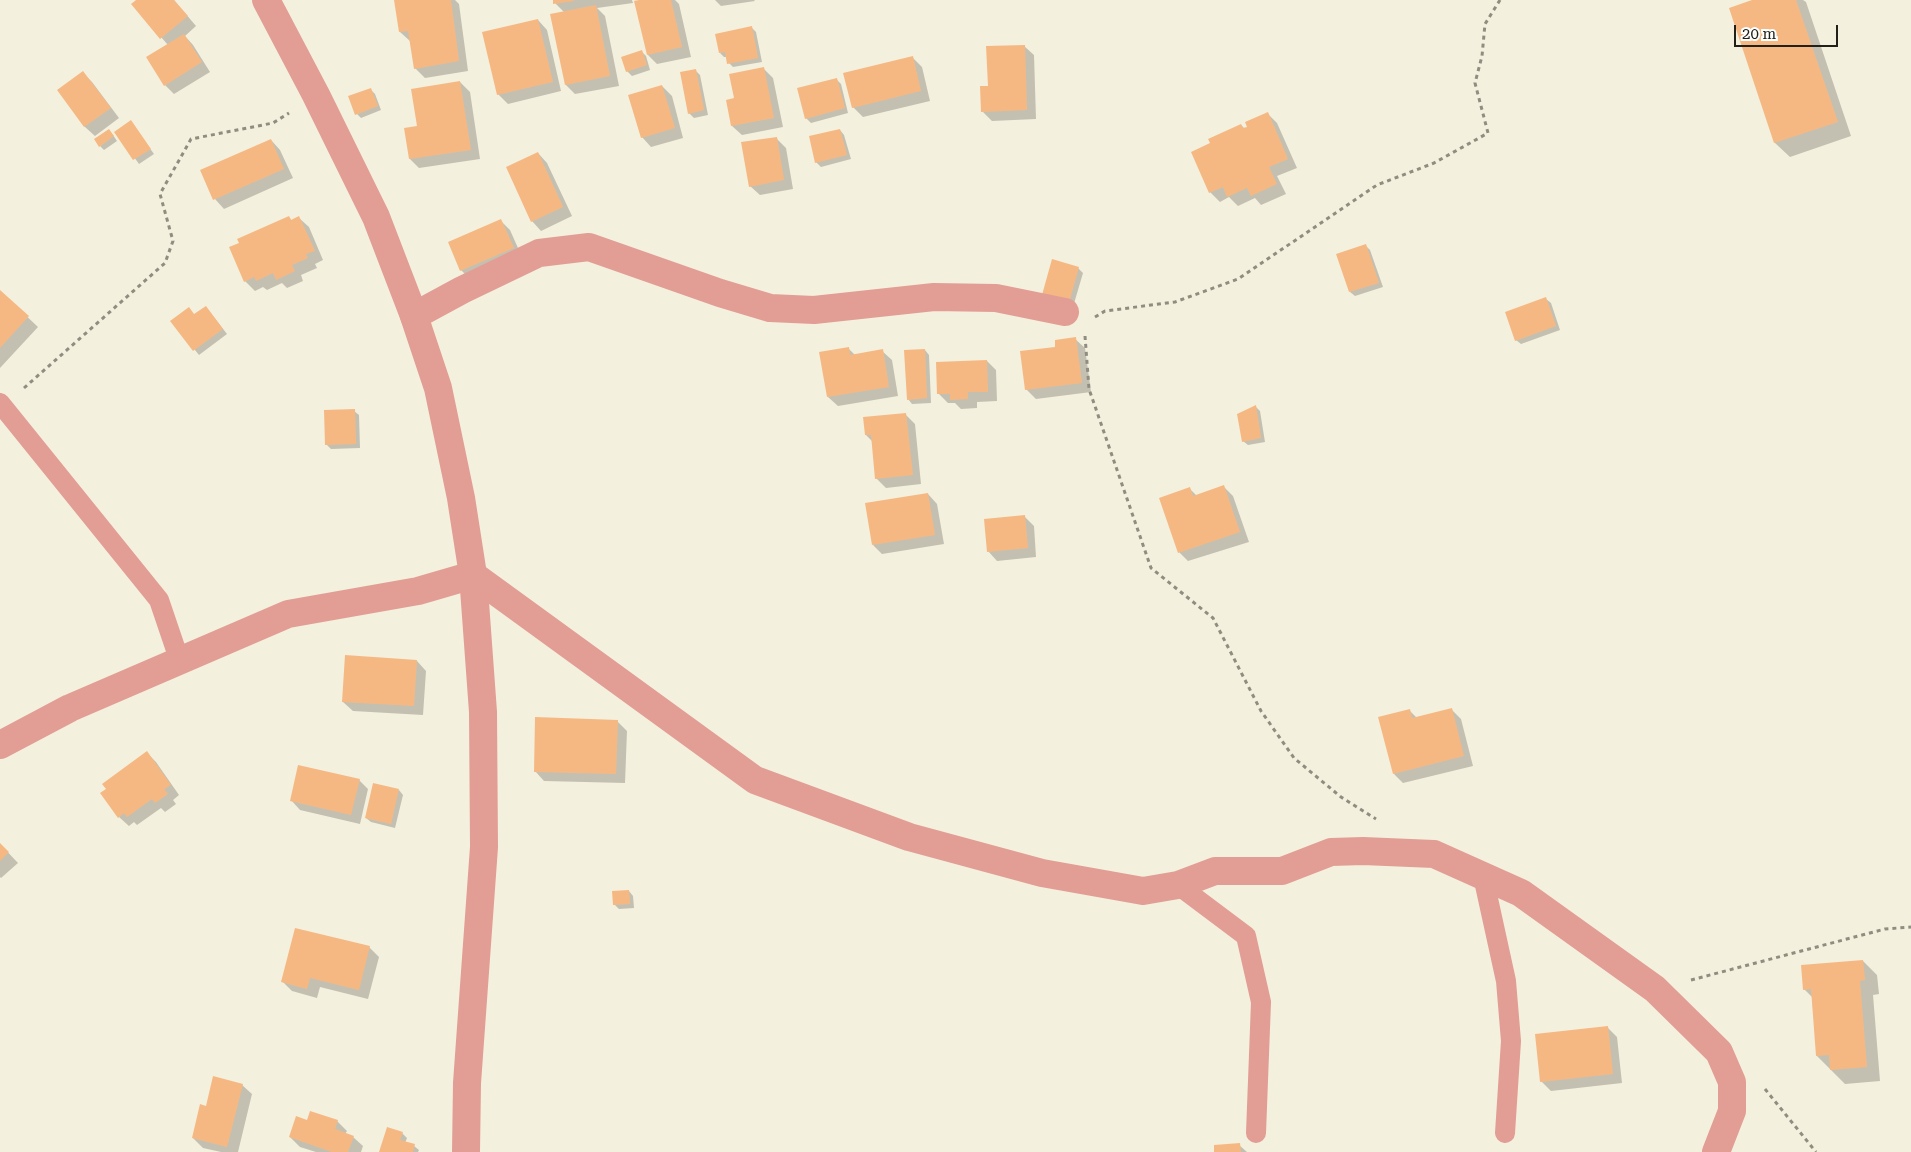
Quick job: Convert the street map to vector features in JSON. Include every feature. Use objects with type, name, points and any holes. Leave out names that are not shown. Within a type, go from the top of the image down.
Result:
[{"type":"street","points":[[266,0],[316,95],[376,217],[414,316],[438,388],[461,498],[473,575],[482,712],[484,847],[467,1083],[466,1152]]},
{"type":"street","points":[[414,316],[462,290],[539,253],[589,247],[711,290],[770,308],[814,310],[934,298],[996,298],[1074,318]]},
{"type":"street","points":[[0,745],[70,708],[288,614],[418,591],[473,575]]},
{"type":"street","points":[[473,575],[755,780],[910,836],[1042,873],[1143,890],[1178,885],[1215,871],[1282,871],[1332,852],[1364,851],[1434,854],[1484,876],[1521,894],[1655,989],[1720,1052],[1732,1082],[1732,1111],[1716,1152]]},
{"type":"lane","points":[[1,405],[160,600],[180,659]]},
{"type":"lane","points":[[1484,876],[1506,981],[1511,1041],[1505,1133]]},
{"type":"lane","points":[[1178,885],[1246,936],[1261,1002],[1256,1133]]},
{"type":"path","points":[[1383,823],[1341,797],[1294,758],[1261,711],[1213,618],[1151,568],[1089,389],[1074,318],[1105,310],[1175,302],[1238,279],[1377,185],[1434,163],[1488,133],[1475,83],[1482,56],[1485,24],[1500,0]]},
{"type":"path","points":[[1,405],[165,263],[173,241],[160,194],[191,139],[273,123],[316,95]]},
{"type":"path","points":[[1655,989],[1885,929],[1911,927]]},
{"type":"path","points":[[1760,1084],[1816,1152]]},
{"type":"building","points":[[136,0],[174,0],[188,16],[160,39],[131,4]]},
{"type":"building","points":[[394,0],[451,0],[459,61],[414,69],[408,31],[399,32]]},
{"type":"building","points":[[553,0],[574,0],[574,1],[553,4]]},
{"type":"building","points":[[671,0],[682,47],[647,55],[634,1]]},
{"type":"building","points":[[1752,0],[1796,0],[1838,122],[1774,143],[1729,8]]},
{"type":"building","points":[[596,5],[610,76],[565,85],[550,14]]},
{"type":"building","points":[[538,19],[553,82],[497,95],[482,32]]},
{"type":"building","points":[[752,26],[758,58],[727,64],[725,52],[719,53],[715,34]]},
{"type":"building","points":[[184,34],[202,62],[164,86],[146,57]]},
{"type":"building","points":[[1025,45],[1027,110],[981,112],[980,86],[988,86],[986,46]]},
{"type":"building","points":[[642,50],[647,65],[626,72],[621,57]]},
{"type":"building","points":[[913,56],[921,91],[852,108],[843,73]]},
{"type":"building","points":[[764,67],[774,118],[731,126],[726,100],[734,98],[729,74]]},
{"type":"building","points":[[696,69],[704,110],[688,114],[680,72]]},
{"type":"building","points":[[83,71],[111,108],[84,127],[57,90]]},
{"type":"building","points":[[837,78],[845,108],[805,119],[797,88]]},
{"type":"building","points":[[460,81],[471,150],[409,159],[404,128],[417,126],[411,89]]},
{"type":"building","points":[[662,85],[675,128],[641,138],[628,95]]},
{"type":"building","points":[[371,88],[378,106],[355,115],[348,96]]},
{"type":"building","points":[[1268,112],[1288,159],[1269,167],[1277,184],[1251,196],[1247,188],[1227,197],[1223,187],[1209,193],[1191,152],[1210,143],[1208,139],[1241,124],[1243,128],[1247,127],[1245,122]]},
{"type":"building","points":[[131,120],[151,149],[133,160],[114,132]]},
{"type":"building","points":[[109,129],[114,136],[99,147],[94,139]]},
{"type":"building","points":[[840,129],[847,155],[815,163],[809,136]]},
{"type":"building","points":[[777,137],[784,180],[749,187],[741,142]]},
{"type":"building","points":[[271,139],[284,169],[213,200],[200,170]]},
{"type":"building","points":[[538,152],[563,207],[531,222],[506,167]]},
{"type":"building","points":[[289,216],[291,220],[299,216],[315,251],[306,254],[308,258],[292,265],[295,271],[276,280],[273,273],[256,281],[254,277],[244,282],[229,247],[239,243],[237,239]]},
{"type":"building","points":[[501,219],[514,248],[460,271],[448,242]]},
{"type":"building","points":[[1366,244],[1379,283],[1349,292],[1336,254]]},
{"type":"building","points":[[1052,259],[1079,267],[1069,303],[1042,295]]},
{"type":"building","points":[[0,290],[29,316],[0,348]]},
{"type":"building","points":[[1546,297],[1556,326],[1515,341],[1505,312]]},
{"type":"building","points":[[206,306],[223,329],[193,351],[170,321],[189,307],[194,314]]},
{"type":"building","points":[[1076,337],[1082,383],[1025,390],[1020,351],[1055,347],[1055,340]]},
{"type":"building","points":[[849,347],[850,355],[883,349],[889,387],[827,397],[819,352]]},
{"type":"building","points":[[925,349],[927,398],[907,400],[904,350]]},
{"type":"building","points":[[987,360],[988,392],[968,392],[968,399],[950,400],[950,394],[937,394],[936,362]]},
{"type":"building","points":[[1256,405],[1261,438],[1242,442],[1237,414]]},
{"type":"building","points":[[355,409],[356,444],[325,445],[324,410]]},
{"type":"building","points":[[906,413],[913,475],[875,479],[871,435],[865,435],[863,417]]},
{"type":"building","points":[[1224,485],[1240,532],[1178,553],[1159,498],[1190,487],[1193,496]]},
{"type":"building","points":[[928,493],[935,535],[872,545],[865,503]]},
{"type":"building","points":[[1025,515],[1028,548],[987,552],[984,519]]},
{"type":"building","points":[[345,655],[417,660],[414,706],[342,702]]},
{"type":"building","points":[[1452,708],[1464,756],[1393,774],[1378,717],[1410,709],[1412,718]]},
{"type":"building","points":[[535,717],[618,720],[616,774],[534,772]]},
{"type":"building","points":[[147,751],[171,785],[164,789],[168,794],[155,803],[152,799],[127,817],[124,813],[118,818],[100,793],[106,789],[102,784]]},
{"type":"building","points":[[298,765],[360,779],[351,815],[290,801]]},
{"type":"building","points":[[373,783],[399,789],[391,824],[365,818]]},
{"type":"building","points":[[0,843],[9,852],[0,861]]},
{"type":"building","points":[[629,890],[630,904],[613,905],[612,891]]},
{"type":"building","points":[[295,928],[370,946],[359,990],[310,978],[307,989],[281,982]]},
{"type":"building","points":[[1863,960],[1865,980],[1860,981],[1867,1067],[1830,1070],[1829,1055],[1816,1056],[1811,989],[1803,990],[1801,965]]},
{"type":"building","points":[[1608,1026],[1613,1074],[1540,1082],[1535,1034]]},
{"type":"building","points":[[213,1076],[243,1084],[227,1147],[192,1138],[200,1104],[206,1106]]},
{"type":"building","points":[[310,1111],[338,1120],[335,1129],[354,1136],[348,1152],[332,1152],[289,1137],[296,1116],[307,1120]]},
{"type":"building","points":[[387,1127],[403,1132],[400,1140],[415,1144],[413,1152],[379,1152]]},
{"type":"building","points":[[1240,1143],[1241,1152],[1214,1152],[1214,1145]]}]
